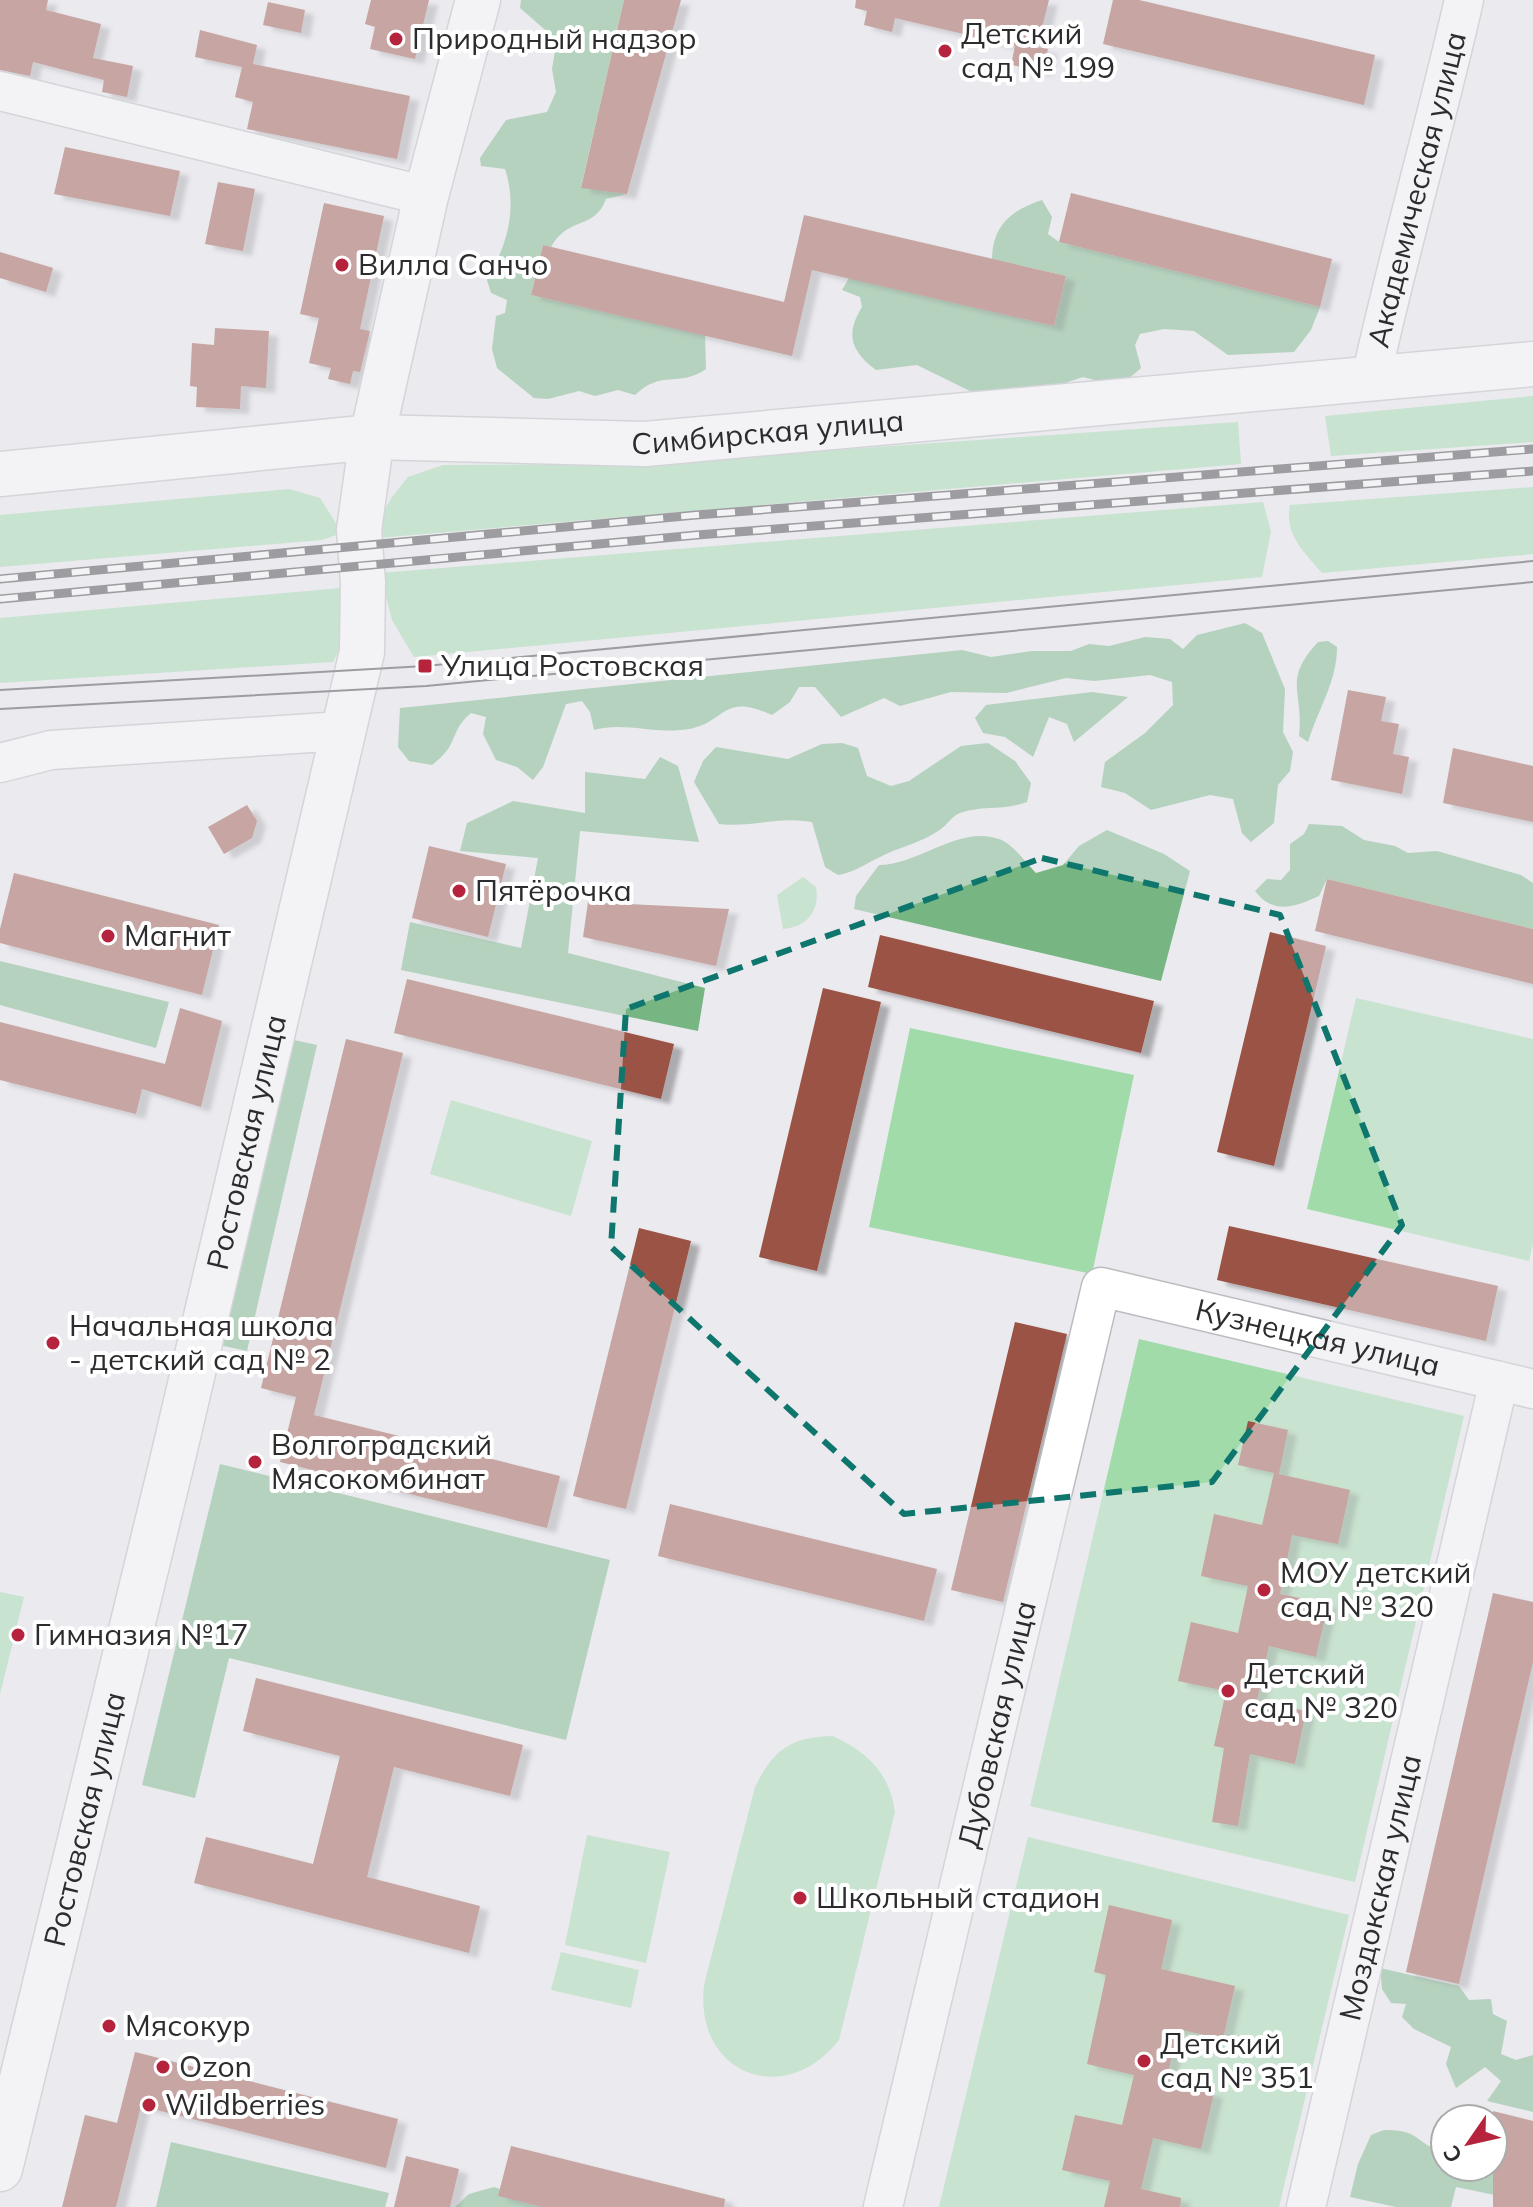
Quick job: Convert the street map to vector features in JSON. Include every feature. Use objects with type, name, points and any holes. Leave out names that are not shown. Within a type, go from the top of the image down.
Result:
[{"type":"main road","name":"Ростовская улица","points":[[0,2169],[171,1466],[362,652],[363,582],[359,530],[372,437],[426,196],[478,0]]},
{"type":"main road","name":"Симбирская улица","points":[[0,474],[372,437],[645,444],[1533,364]]},
{"type":"street","name":"Академическая улица","points":[[1371,378],[1401,245],[1433,139],[1464,0]]},
{"type":"street","points":[[0,91],[426,196]]},
{"type":"street","points":[[0,763],[51,750],[342,731]]},
{"type":"street","name":"Кузнецкая улица","points":[[1101,1287],[1516,1385]]},
{"type":"street","name":"Дубовская улица","points":[[883,2207],[1101,1287]]},
{"type":"street","name":"Моздокская улица","points":[[1306,2207],[1516,1385]]},
{"type":"highlighted area","points":[[1042,858],[1280,915],[1402,1225],[1212,1482],[904,1514],[611,1247],[626,1009]]},
{"type":"green space","points":[[521,0],[624,0],[581,187],[627,194],[606,199],[595,216],[566,230],[551,247],[543,245],[531,295],[705,335],[706,369],[696,375],[662,380],[635,395],[618,390],[595,396],[579,391],[548,399],[534,398],[497,368],[492,349],[496,316],[505,313],[507,300],[491,293],[487,280],[505,240],[510,212],[509,184],[505,169],[481,166],[480,158],[506,120],[547,112],[556,92],[552,69],[556,45],[551,35],[520,8]]},
{"type":"green space","points":[[1042,200],[1052,217],[1048,234],[1059,242],[1320,307],[1311,330],[1294,352],[1228,355],[1194,331],[1164,329],[1140,334],[1135,345],[1141,368],[1126,381],[1102,382],[1083,377],[1044,390],[976,394],[917,365],[876,370],[861,356],[852,334],[862,307],[860,297],[842,290],[849,278],[1054,326],[1066,276],[992,259],[996,236],[1006,220]]},
{"type":"green space","points":[[1533,396],[1533,442],[1331,456],[1325,416]]},
{"type":"green space","points":[[1238,422],[1241,464],[378,538],[380,518],[408,477],[443,465],[633,464]]},
{"type":"green space","points":[[1533,487],[1533,554],[1322,573],[1297,542],[1290,525],[1290,505]]},
{"type":"green space","points":[[289,489],[320,498],[342,533],[322,540],[0,567],[0,515]]},
{"type":"green space","points":[[1263,502],[1271,531],[1262,577],[414,657],[392,620],[380,573]]},
{"type":"green space","points":[[341,588],[347,635],[333,662],[0,683],[0,618]]},
{"type":"green space","points":[[1245,623],[1262,633],[1285,689],[1283,732],[1293,752],[1290,771],[1278,785],[1274,823],[1251,842],[1242,833],[1233,799],[1210,795],[1151,810],[1125,793],[1101,787],[1105,762],[1145,733],[1173,705],[1172,682],[1150,675],[1094,681],[1066,678],[1006,693],[951,692],[900,706],[884,698],[841,717],[815,687],[799,687],[790,702],[772,715],[741,706],[723,712],[707,723],[669,731],[616,727],[594,730],[590,712],[582,701],[566,704],[543,767],[533,780],[517,767],[496,760],[483,734],[486,717],[471,713],[447,751],[432,765],[409,761],[398,747],[400,708],[962,650],[991,657],[1032,651],[1071,651],[1089,644],[1109,646],[1145,637],[1170,639],[1183,649],[1197,635]]},
{"type":"green space","points":[[1328,641],[1337,647],[1334,672],[1308,742],[1299,736],[1297,677],[1307,655],[1318,642]]},
{"type":"green space","points":[[1092,692],[1128,697],[1074,742],[1067,724],[1049,717],[1033,757],[1005,737],[983,733],[975,718],[986,705]]},
{"type":"green space","points":[[842,743],[858,748],[867,776],[891,786],[909,781],[961,746],[988,743],[1015,761],[1031,783],[1027,802],[960,813],[926,838],[838,875],[825,867],[812,822],[786,820],[719,824],[694,782],[703,761],[716,747],[788,759],[822,744]]},
{"type":"green space","points":[[660,757],[678,766],[699,842],[580,831],[568,953],[705,988],[698,1031],[401,970],[410,922],[521,948],[538,858],[460,851],[467,823],[513,801],[585,813],[585,772],[645,779]]},
{"type":"green space","points":[[1309,824],[1342,826],[1364,840],[1395,846],[1408,853],[1437,851],[1521,875],[1533,883],[1533,929],[1327,879],[1319,896],[1310,900],[1285,907],[1269,903],[1255,891],[1267,879],[1281,880],[1290,870],[1290,844],[1304,834]]},
{"type":"green space","points":[[1107,830],[1164,854],[1190,871],[1161,981],[854,909],[856,896],[879,865],[909,859],[954,841],[984,836],[999,839],[1014,849],[1036,873],[1063,865],[1079,846]]},
{"type":"green space","points":[[803,877],[816,887],[814,910],[799,925],[783,929],[777,895]]},
{"type":"green space","points":[[0,961],[169,1002],[156,1048],[0,1005]]},
{"type":"green space","points":[[1356,998],[1533,1039],[1533,1243],[1529,1261],[1307,1209]]},
{"type":"green space","points":[[910,1028],[1134,1075],[1092,1274],[869,1227]]},
{"type":"green space","points":[[285,1038],[317,1045],[247,1351],[215,1344]]},
{"type":"green space","points":[[451,1100],[592,1141],[571,1216],[430,1174]]},
{"type":"green space","name":"Детский сад № 320","points":[[1139,1339],[1464,1416],[1355,1882],[1030,1806]]},
{"type":"green space","points":[[220,1464],[610,1560],[566,1740],[229,1658],[195,1798],[142,1785]]},
{"type":"green space","points":[[0,1592],[24,1597],[0,1694]]},
{"type":"green space","name":"Школьный стадион","points":[[833,1736],[857,1749],[875,1765],[888,1786],[895,1812],[839,2040],[817,2061],[794,2073],[770,2077],[748,2072],[728,2060],[713,2041],[705,2016],[704,1985],[755,1787],[769,1763],[785,1748],[806,1739]]},
{"type":"green space","points":[[587,1835],[670,1852],[646,1963],[565,1945]]},
{"type":"green space","name":"Детский сад № 351","points":[[1028,1837],[1349,1915],[1279,2207],[939,2207]]},
{"type":"green space","points":[[561,1952],[639,1970],[631,2008],[551,1990]]},
{"type":"green space","points":[[1380,1968],[1459,1986],[1469,2000],[1491,1999],[1493,2014],[1507,2021],[1501,2054],[1516,2060],[1533,2055],[1533,2112],[1509,2106],[1509,2103],[1487,2101],[1501,2081],[1485,2067],[1456,2088],[1446,2064],[1451,2047],[1414,2029],[1402,2017],[1406,2004],[1391,2003],[1382,1989]]},
{"type":"green space","points":[[1396,2130],[1429,2146],[1429,2183],[1509,2181],[1533,2203],[1456,2187],[1451,2207],[1396,2207],[1350,2197],[1358,2164],[1371,2135]]},
{"type":"green space","points":[[171,2142],[389,2193],[385,2207],[156,2207]]},
{"type":"green space","points":[[494,2187],[500,2189],[499,2196],[542,2207],[455,2207],[469,2194]]},
{"type":"building","points":[[0,0],[48,0],[46,10],[101,24],[93,58],[133,66],[127,97],[102,92],[104,80],[33,62],[30,76],[0,70]]},
{"type":"building","name":"Природный надзор","points":[[371,0],[429,0],[415,59],[370,49],[375,27],[365,24]]},
{"type":"building","points":[[624,0],[681,0],[627,194],[581,188]]},
{"type":"building","points":[[856,0],[1049,0],[1037,47],[1048,49],[1043,71],[1011,65],[1015,46],[895,18],[892,32],[864,25],[867,11],[855,8]]},
{"type":"building","points":[[1113,0],[1139,0],[1375,55],[1364,105],[1103,44]]},
{"type":"building","points":[[268,2],[305,10],[301,33],[263,25]]},
{"type":"building","points":[[200,30],[257,45],[253,64],[410,96],[397,159],[247,129],[253,102],[235,97],[242,67],[195,57]]},
{"type":"building","points":[[65,147],[180,171],[170,216],[54,194]]},
{"type":"building","points":[[218,182],[255,189],[243,251],[205,244]]},
{"type":"building","points":[[1071,193],[1332,259],[1320,307],[1059,242]]},
{"type":"building","name":"Вилла Санчо","points":[[324,203],[384,216],[360,329],[370,331],[360,372],[353,371],[350,384],[328,379],[331,368],[309,363],[319,318],[300,314]]},
{"type":"building","points":[[804,215],[1066,276],[1054,326],[812,270],[792,356],[531,295],[543,245],[784,302]]},
{"type":"building","points":[[0,252],[53,268],[46,292],[0,278]]},
{"type":"building","points":[[215,328],[269,331],[266,388],[241,386],[240,409],[196,407],[197,387],[190,386],[192,343],[214,345]]},
{"type":"building","points":[[1348,690],[1386,697],[1381,721],[1399,724],[1393,754],[1409,757],[1402,794],[1331,780]]},
{"type":"building","points":[[1453,748],[1533,766],[1533,822],[1443,803]]},
{"type":"building","points":[[247,805],[257,821],[252,838],[224,854],[208,827]]},
{"type":"building","name":"Пятёрочка","points":[[429,846],[506,864],[488,937],[412,918]]},
{"type":"building","name":"Магнит","points":[[14,873],[219,925],[202,995],[0,943],[0,929]]},
{"type":"building","points":[[1327,879],[1533,929],[1533,984],[1315,931]]},
{"type":"building","points":[[588,902],[729,909],[716,966],[583,937]]},
{"type":"building","points":[[1270,932],[1326,946],[1274,1166],[1217,1152]]},
{"type":"building","points":[[880,935],[1154,1001],[1141,1053],[868,987]]},
{"type":"building","points":[[407,979],[674,1044],[661,1099],[394,1033]]},
{"type":"building","points":[[823,988],[881,1002],[817,1271],[759,1257]]},
{"type":"building","points":[[180,1008],[222,1021],[201,1107],[142,1089],[136,1114],[0,1080],[0,1022],[165,1064]]},
{"type":"building","points":[[346,1039],[403,1053],[314,1415],[560,1476],[547,1528],[280,1462],[296,1397],[261,1388]]},
{"type":"building","points":[[1229,1226],[1498,1286],[1486,1341],[1217,1280]]},
{"type":"building","points":[[639,1228],[691,1241],[626,1509],[573,1496]]},
{"type":"building","points":[[1015,1322],[1067,1334],[1003,1602],[951,1590]]},
{"type":"building","points":[[1248,1421],[1288,1430],[1279,1474],[1238,1465]]},
{"type":"building","name":"МОУ детский сад № 320","points":[[1274,1473],[1350,1490],[1338,1544],[1292,1535],[1280,1594],[1328,1604],[1316,1657],[1269,1646],[1257,1700],[1306,1711],[1295,1764],[1250,1754],[1238,1826],[1212,1822],[1224,1748],[1214,1746],[1226,1691],[1178,1681],[1191,1622],[1238,1633],[1248,1586],[1201,1576],[1214,1514],[1262,1525]]},
{"type":"building","points":[[670,1504],[937,1569],[924,1621],[658,1556]]},
{"type":"building","points":[[1493,1593],[1533,1602],[1533,1662],[1459,1984],[1406,1972]]},
{"type":"building","points":[[256,1678],[523,1745],[510,1796],[394,1767],[367,1877],[480,1906],[469,1953],[194,1883],[206,1837],[313,1864],[340,1756],[243,1731]]},
{"type":"building","points":[[1109,1905],[1172,1920],[1161,1969],[1235,1986],[1223,2039],[1178,2029],[1166,2082],[1214,2093],[1201,2149],[1153,2138],[1141,2189],[1181,2198],[1180,2207],[1104,2207],[1110,2181],[1062,2170],[1075,2115],[1122,2125],[1134,2075],[1087,2064],[1106,1975],[1094,1972]]},
{"type":"building","points":[[135,2052],[398,2119],[386,2168],[141,2106],[116,2207],[62,2207],[85,2115],[117,2123]]},
{"type":"building","points":[[1509,2115],[1533,2121],[1533,2207],[1493,2207],[1493,2183],[1509,2183]]},
{"type":"building","points":[[511,2146],[725,2199],[724,2207],[542,2207],[498,2196]]},
{"type":"building","points":[[406,2156],[459,2169],[450,2207],[394,2207]]},
{"type":"tram line","points":[[0,690],[425,666],[1533,561]]},
{"type":"tram line","points":[[0,709],[426,686],[1533,582]]},
{"type":"railway","points":[[0,579],[696,515],[1533,449]]},
{"type":"railway","points":[[0,599],[697,535],[1533,471]]},
{"type":"place","name":"Природный надзор","points":[[396,39]]},
{"type":"place","name":"Детский сад № 199","points":[[945,51]]},
{"type":"place","name":"Вилла Санчо","points":[[342,265]]},
{"type":"place","name":"Улица Ростовская","points":[[425,666]]},
{"type":"place","name":"Пятёрочка","points":[[459,891]]},
{"type":"place","name":"Магнит","points":[[108,936]]},
{"type":"place","name":"Начальная школа - детский сад № 2","points":[[53,1343]]},
{"type":"place","name":"Волгоградский Мясокомбинат","points":[[255,1462]]},
{"type":"place","name":"МОУ детский сад № 320","points":[[1264,1590]]},
{"type":"place","name":"Гимназия №17","points":[[18,1635]]},
{"type":"place","name":"Детский сад № 320","points":[[1228,1691]]},
{"type":"place","name":"Школьный стадион","points":[[800,1898]]},
{"type":"place","name":"Мясокур","points":[[109,2026]]},
{"type":"place","name":"Детский сад № 351","points":[[1144,2061]]},
{"type":"place","name":"Ozon","points":[[163,2067]]},
{"type":"place","name":"Wildberries","points":[[149,2105]]}]
